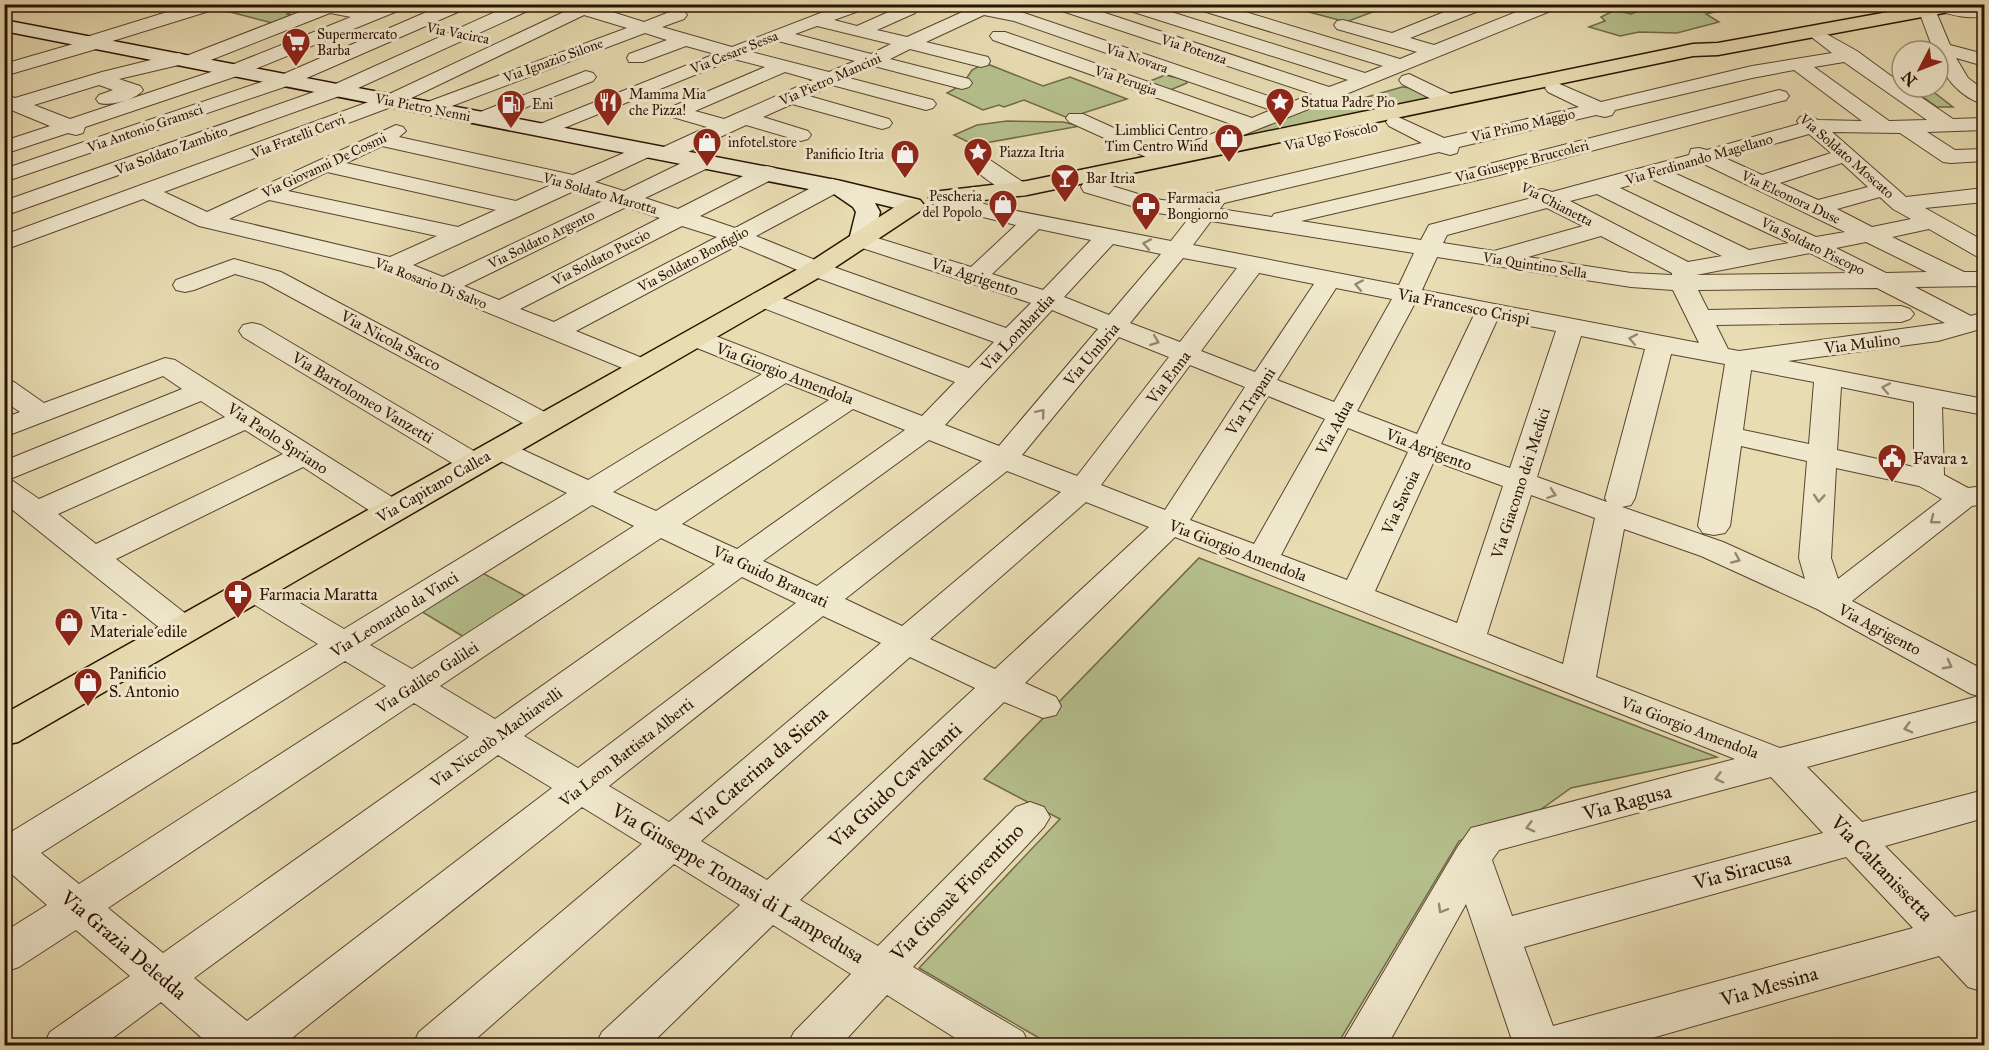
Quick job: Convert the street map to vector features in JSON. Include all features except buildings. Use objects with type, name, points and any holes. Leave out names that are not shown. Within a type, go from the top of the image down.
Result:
[{"type":"main road","name":"Via Ugo Foscolo","points":[[1030,203],[1166,160],[1694,50],[1718,49],[1939,7]]},
{"type":"main road","name":"Via Pietro Nenni","points":[[9,28],[93,42],[929,203]]},
{"type":"main road","name":"Via Ugo Foscolo","points":[[929,203],[1030,203],[1092,187],[1708,55],[1718,49]]},
{"type":"main road","name":"Via Pietro Nenni","points":[[837,187],[863,203],[868,212],[861,240]]},
{"type":"main road","name":"Via Capitano Callea","points":[[4,732],[929,203]]},
{"type":"street","points":[[4,9],[20,4]]},
{"type":"street","points":[[4,70],[213,4]]},
{"type":"street","points":[[4,148],[236,70],[399,4]]},
{"type":"street","name":"Via Antonio Gramsci","points":[[4,176],[286,80],[461,4]]},
{"type":"street","name":"Via Soldato Zambito","points":[[4,209],[338,90],[528,4]]},
{"type":"street","name":"Via Cesare Sessa","points":[[542,130],[733,52],[861,4]]},
{"type":"street","name":"Via Potenza","points":[[1059,4],[1328,94]]},
{"type":"street","points":[[1199,4],[1405,72],[1450,101]]},
{"type":"street","points":[[1393,39],[1480,4]]},
{"type":"street","points":[[1328,94],[1353,97],[1405,72],[1435,51],[1545,5]]},
{"type":"street","points":[[10,102],[104,77],[185,60],[326,6]]},
{"type":"street","name":"Via Vacirca","points":[[326,6],[569,54]]},
{"type":"street","points":[[576,6],[685,40],[926,105]]},
{"type":"street","name":"Via Fratelli Cervi","points":[[9,238],[191,176],[392,100],[511,44],[576,6]]},
{"type":"street","points":[[1030,47],[1108,21],[1142,6],[1365,79]]},
{"type":"street","name":"Via Pietro Mancini","points":[[392,265],[574,182],[735,122],[989,7]]},
{"type":"street","name":"Via Novara","points":[[989,7],[1289,110]]},
{"type":"street","points":[[1941,39],[1939,7],[1969,14],[1984,12]]},
{"type":"street","points":[[860,31],[888,12],[934,32]]},
{"type":"street","points":[[1458,13],[1500,25]]},
{"type":"street","name":"Via Ignazio Silone","points":[[435,109],[569,54],[678,15]]},
{"type":"street","points":[[1327,20],[1435,51]]},
{"type":"street","points":[[817,21],[981,61]]},
{"type":"street","points":[[1814,32],[1851,55],[1948,125]]},
{"type":"street","points":[[777,35],[962,83]]},
{"type":"street","name":"Via Perugia","points":[[999,36],[1253,125]]},
{"type":"street","points":[[636,58],[685,40]]},
{"type":"street","name":"Via Soldato Moscato","points":[[1718,49],[1731,55],[1752,72],[1901,204],[1984,251]]},
{"type":"street","points":[[1950,51],[1984,60]]},
{"type":"street","points":[[104,77],[154,54]]},
{"type":"street","name":"Via Primo Maggio","points":[[1205,213],[1216,198],[1752,72],[1851,55]]},
{"type":"street","points":[[1798,64],[1895,127],[1951,157],[1984,155]]},
{"type":"street","points":[[1950,64],[1965,87],[1984,98]]},
{"type":"street","points":[[783,66],[676,112],[801,135]]},
{"type":"street","points":[[1959,81],[1984,70]]},
{"type":"street","points":[[1076,118],[1139,145],[1166,160],[1365,79],[1405,72],[1431,73]]},
{"type":"street","points":[[4,131],[133,90],[104,77]]},
{"type":"street","points":[[482,118],[586,77]]},
{"type":"street","name":"Via Eleonora Duse","points":[[1555,88],[1762,182],[1960,280]]},
{"type":"street","name":"Via Giuseppe Bruccoleri","points":[[1265,223],[1491,170],[1779,96]]},
{"type":"street","points":[[790,97],[882,123]]},
{"type":"street","points":[[10,102],[191,176]]},
{"type":"street","points":[[1129,102],[1160,113]]},
{"type":"street","name":"Via Giovanni De Cosmi","points":[[207,221],[369,144],[435,109]]},
{"type":"street","name":"Via Chianetta","points":[[1396,122],[1604,228],[1684,276]]},
{"type":"street","name":"Via Ferdinando Magellano","points":[[1429,249],[1437,230],[1708,158],[1813,126],[1895,127],[1984,124]]},
{"type":"street","points":[[1192,125],[1223,137]]},
{"type":"street","name":"Via Soldato Marotta","points":[[300,135],[369,144],[574,182],[736,237],[816,269],[1011,339]]},
{"type":"street","points":[[1762,182],[1846,155]]},
{"type":"street","name":"Via Soldato Argento","points":[[444,286],[704,161]]},
{"type":"street","points":[[325,165],[518,208]]},
{"type":"street","points":[[975,277],[1030,203],[982,165]]},
{"type":"street","name":"Via Soldato Piscopo","points":[[1654,172],[1813,245],[1884,281],[1977,322]]},
{"type":"street","name":"Via Soldato Puccio","points":[[500,309],[767,173]]},
{"type":"street","name":"Via Soldato Bonfiglio","points":[[555,332],[837,187]]},
{"type":"street","name":"Via Quintino Sella","points":[[1092,187],[1152,206],[1631,280],[1684,276],[1839,282],[1984,279]]},
{"type":"street","points":[[1600,187],[1746,258]]},
{"type":"street","points":[[1816,208],[1884,189]]},
{"type":"street","name":"Via Rosario Di Salvo","points":[[146,192],[207,221],[392,265],[642,368]]},
{"type":"street","points":[[266,193],[460,234]]},
{"type":"street","points":[[1901,204],[1984,195]]},
{"type":"street","name":"Via Francesco Crispi","points":[[929,203],[975,208],[1030,203],[1108,236],[1973,405]]},
{"type":"street","name":"Via Umbria","points":[[1004,458],[1177,250],[1205,213]]},
{"type":"street","points":[[1714,526],[1728,435],[1728,357],[1700,318],[1684,276],[1746,258],[1931,222]]},
{"type":"street","points":[[1494,259],[1604,228]]},
{"type":"street","name":"Via Lombardia","points":[[927,428],[1108,236]]},
{"type":"street","name":"Via Agrigento","points":[[861,240],[1048,300],[1520,483],[1616,506],[1829,602],[1983,687]]},
{"type":"street","name":"Via Adua","points":[[1262,559],[1407,294],[1429,249]]},
{"type":"street","name":"Via Enna","points":[[1083,489],[1253,264]]},
{"type":"street","name":"Via Nicola Sacco","points":[[185,285],[234,266],[272,277],[544,423]]},
{"type":"street","name":"Via Trapani","points":[[1171,524],[1329,279]]},
{"type":"street","points":[[1839,282],[1938,333]]},
{"type":"street","points":[[762,299],[973,379]]},
{"type":"street","name":"Via Savoia","points":[[1356,596],[1489,310]]},
{"type":"street","points":[[1700,318],[1901,314]]},
{"type":"street","name":"Via Mulino","points":[[1728,357],[1938,333],[1977,322]]},
{"type":"street","name":"Via Giacomo dei Medici","points":[[1468,640],[1571,326]]},
{"type":"street","name":"Via Bartolomeo Vanzetti","points":[[252,331],[486,456]]},
{"type":"street","name":"Via Giorgio Amendola","points":[[696,338],[1779,762]]},
{"type":"street","points":[[1577,682],[1616,506],[1660,344]]},
{"type":"street","name":"Via Paolo Spriano","points":[[41,414],[165,366],[392,511]]},
{"type":"street","name":"Via Leonardo da Vinci","points":[[7,851],[345,645],[784,372]]},
{"type":"street","points":[[1828,376],[1815,558],[1829,602],[1974,497]]},
{"type":"street","points":[[1973,405],[1963,392],[1984,384]]},
{"type":"street","points":[[4,388],[41,414]]},
{"type":"street","points":[[4,472],[203,390]]},
{"type":"street","points":[[1928,396],[1929,479]]},
{"type":"street","name":"Via Galileo Galilei","points":[[4,955],[850,398]]},
{"type":"street","points":[[4,428],[41,414]]},
{"type":"street","points":[[36,512],[247,418]]},
{"type":"street","name":"Via Niccolò Machiavelli","points":[[66,1046],[927,428]]},
{"type":"street","points":[[1728,435],[1929,479],[1974,497]]},
{"type":"street","points":[[93,558],[305,455]]},
{"type":"street","name":"Via Guido Brancati","points":[[486,456],[592,491],[1043,706]]},
{"type":"street","name":"Via Leon Battista Alberti","points":[[246,1046],[1004,458]]},
{"type":"street","points":[[4,487],[183,629]]},
{"type":"street","name":"Via Caterina da Siena","points":[[435,1046],[1083,489]]},
{"type":"street","name":"Via Guido Cavalcanti","points":[[618,1046],[1171,524]]},
{"type":"street","name":"Via Giuseppe Tomasi di Lampedusa","points":[[254,590],[882,970],[999,1044]]},
{"type":"street","name":"Via Ragusa","points":[[1363,1046],[1471,858],[1485,839],[1779,762],[1983,687]]},
{"type":"street","name":"Via Caltanissetta","points":[[1779,762],[1854,840],[1966,931],[1984,974]]},
{"type":"street","name":"Via Siracusa","points":[[1499,937],[1984,804]]},
{"type":"street","name":"Via Giosuè Fiorentino","points":[[810,1046],[1030,817]]},
{"type":"street","name":"Via Grazia Deledda","points":[[7,851],[246,1046]]},
{"type":"street","points":[[1471,858],[1537,1046]]},
{"type":"street","name":"Via Messina","points":[[1553,1046],[1966,931]]},
{"type":"green space","points":[[225,4],[304,4],[309,6],[287,14],[296,17],[276,24],[215,8]]},
{"type":"green space","points":[[1283,5],[1391,5],[1346,22]]},
{"type":"green space","points":[[1646,5],[1743,5],[1706,14],[1719,22],[1677,33],[1639,32],[1620,36],[1589,27],[1605,21],[1601,17],[1615,10],[1631,14],[1648,7]]},
{"type":"green space","points":[[985,63],[1043,86],[1070,77],[1127,99],[1068,118],[1024,100],[1004,107],[999,105],[983,110],[947,93],[962,85],[972,70]]},
{"type":"green space","points":[[1165,75],[1187,80],[1187,83],[1168,91],[1145,83]]},
{"type":"green space","points":[[1402,87],[1413,88],[1444,102],[1227,141],[1334,99],[1353,101]]},
{"type":"green space","points":[[1926,99],[1943,99],[1953,107],[1937,107]]},
{"type":"green space","points":[[1007,121],[1063,122],[1080,126],[974,145],[954,135],[977,125]]},
{"type":"green space","points":[[1199,558],[1717,757],[1571,788],[1540,810],[1459,841],[1337,1045],[1051,1045],[919,968],[1060,819],[984,779]]},
{"type":"green space","points":[[475,569],[531,599],[469,640],[414,607]]},
{"type":"place","name":"Supermercato Barba","points":[[296,68]]},
{"type":"place","name":"Mamma Mia che Pizza!","points":[[608,128]]},
{"type":"place","name":"Statua Padre Pio","points":[[1280,128]]},
{"type":"place","name":"Eni","points":[[511,130]]},
{"type":"place","name":"Limblici Centro Tim Centro Wind","points":[[1229,164]]},
{"type":"place","name":"infotel.store","points":[[707,168]]},
{"type":"place","name":"Piazza Itria","points":[[978,178]]},
{"type":"place","name":"Panificio Itria","points":[[905,180]]},
{"type":"place","name":"Bar Itria","points":[[1065,204]]},
{"type":"place","name":"Pescheria del Popolo","points":[[1003,230]]},
{"type":"place","name":"Farmacia Bongiorno","points":[[1146,232]]},
{"type":"place","name":"Favara 2","points":[[1892,484]]},
{"type":"place","name":"Farmacia Maratta","points":[[238,620]]},
{"type":"place","name":"Vita - Materiale edile","points":[[69,648]]},
{"type":"place","name":"Panificio S. Antonio","points":[[88,708]]}]
